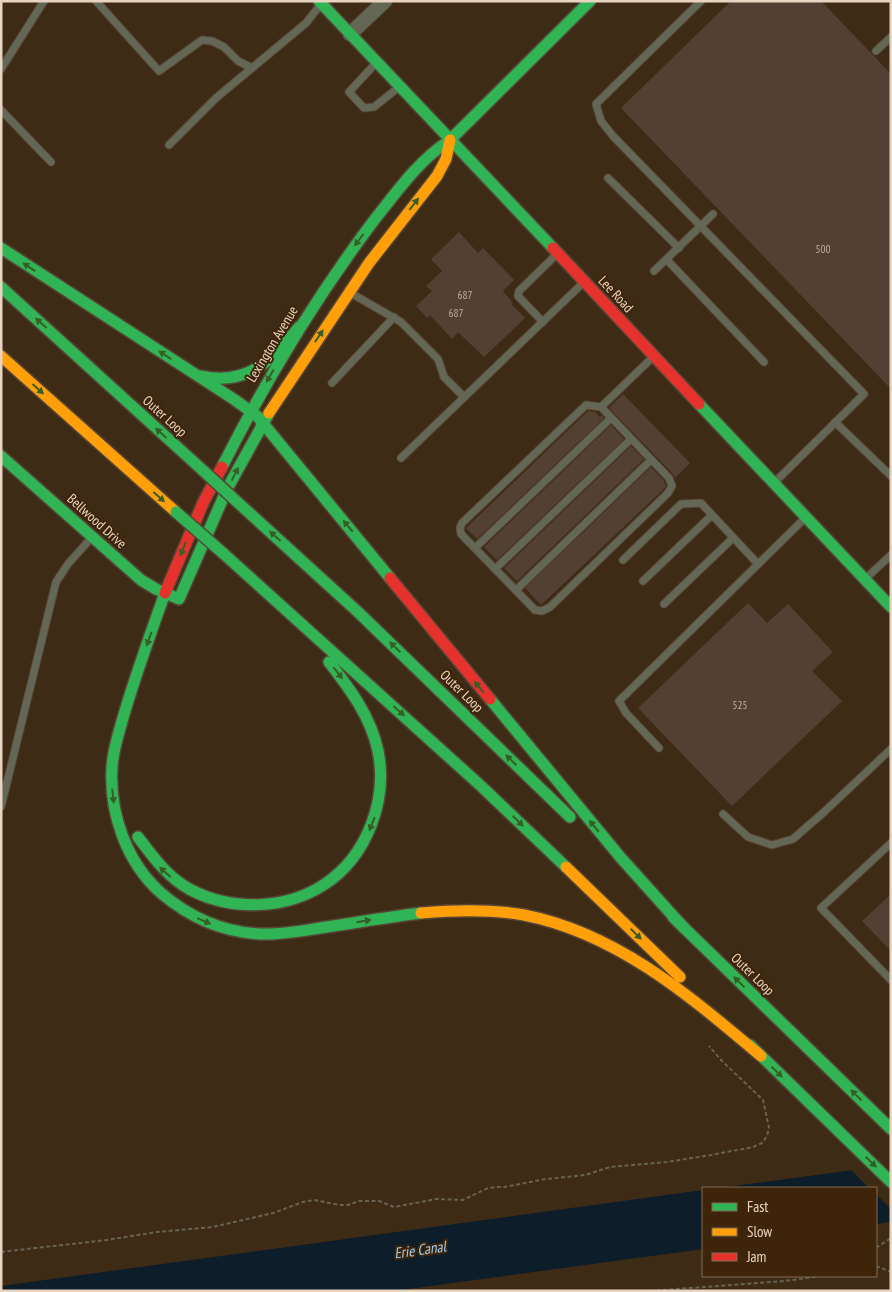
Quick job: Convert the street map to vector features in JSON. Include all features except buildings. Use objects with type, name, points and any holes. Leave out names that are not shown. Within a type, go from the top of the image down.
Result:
[{"type":"main road","name":"Lexington Avenue","points":[[590,1],[518,70],[450,140],[427,156],[403,183],[351,250],[299,326],[250,411],[203,503],[165,593],[120,729],[114,756],[112,780],[115,810],[127,847],[145,876],[166,898],[204,921],[230,930],[255,934],[291,932],[445,910],[504,912],[542,919],[587,934],[628,956],[711,1015],[762,1056]]},
{"type":"main road","name":"Lee Road","points":[[320,3],[891,607]]},
{"type":"main road","name":"Lexington Avenue","points":[[178,603],[216,513],[262,422],[349,292],[437,176],[446,158],[450,140]]},
{"type":"main road","points":[[1,248],[193,373],[250,411],[262,422],[617,852],[684,928]]},
{"type":"main road","name":"Outer Loop","points":[[1,287],[383,635],[891,1129]]},
{"type":"main road","points":[[193,373],[206,378],[217,379],[233,378],[245,374],[272,358],[299,326]]},
{"type":"main road","points":[[1,356],[272,596],[481,786],[891,1182]]},
{"type":"main road","name":"Bellwood Drive","points":[[1,456],[141,580],[165,593],[178,603]]},
{"type":"main road","points":[[132,824],[147,852],[158,866],[172,878],[209,899],[241,906],[276,904],[311,892],[343,869],[364,842],[376,811],[381,770],[372,730],[358,703],[340,676],[272,596]]},
{"type":"street","points":[[350,34],[385,1]]},
{"type":"lane","points":[[1,69],[44,1]]},
{"type":"lane","points":[[96,1],[159,71],[202,40],[212,40],[224,47],[238,61],[252,68]]},
{"type":"lane","points":[[701,1],[596,104],[601,122],[613,136],[864,394],[774,483]]},
{"type":"lane","points":[[169,145],[216,98],[306,22],[320,3]]},
{"type":"lane","points":[[876,51],[891,37]]},
{"type":"lane","points":[[377,63],[349,92],[364,108],[374,107],[400,87]]},
{"type":"lane","points":[[1,110],[52,162]]},
{"type":"lane","points":[[608,178],[679,248]]},
{"type":"lane","points":[[654,271],[713,214]]},
{"type":"lane","points":[[543,322],[518,296],[519,291],[557,254]]},
{"type":"lane","points":[[667,260],[764,362]]},
{"type":"lane","points":[[401,458],[584,282]]},
{"type":"lane","points":[[349,292],[401,322],[438,359],[444,377],[464,397]]},
{"type":"lane","points":[[332,384],[394,317]]},
{"type":"lane","points":[[601,407],[654,356]]},
{"type":"lane","points":[[586,405],[601,407],[669,478],[672,486],[668,493],[550,607],[542,611],[535,610],[461,534],[460,528],[462,523],[586,405]]},
{"type":"lane","points":[[475,548],[611,418]]},
{"type":"lane","points":[[835,422],[891,476]]},
{"type":"lane","points":[[495,569],[631,439]]},
{"type":"lane","points":[[516,590],[651,460]]},
{"type":"lane","points":[[623,560],[681,504],[702,503],[758,564]]},
{"type":"lane","points":[[643,581],[712,515]]},
{"type":"lane","points":[[659,748],[626,713],[619,701],[806,517]]},
{"type":"lane","points":[[1,807],[56,582],[68,564],[92,536]]},
{"type":"lane","points":[[664,604],[734,538]]},
{"type":"lane","points":[[865,579],[891,555]]},
{"type":"lane","points":[[723,814],[748,837],[772,845],[793,839],[891,749]]},
{"type":"lane","points":[[891,842],[821,908],[891,980]]},
{"type":"path","points":[[1,1252],[213,1226],[273,1213],[314,1200],[340,1205],[364,1201],[379,1201],[394,1207],[436,1199],[463,1200],[488,1188],[585,1175],[610,1167],[667,1162],[711,1155],[753,1147],[762,1143],[767,1136],[769,1128],[763,1100],[709,1046]]},
{"type":"path","points":[[877,1247],[891,1238]]},
{"type":"path","points":[[877,1266],[891,1272]]},
{"type":"path","points":[[650,1291],[815,1277]]},
{"type":"water","points":[[891,1165],[891,1222],[877,1224],[877,1187],[726,1187]]},
{"type":"water","name":"Erie Canal","points":[[702,1190],[702,1249],[394,1291],[1,1291],[1,1286]]},
{"type":"pier","points":[[889,1162],[891,1165],[891,1209],[877,1195],[877,1187],[868,1187],[849,1168]]},
{"type":"traffic: fast","points":[[319,1],[553,248]]},
{"type":"traffic: fast","points":[[222,467],[274,371],[312,309],[353,248],[392,197],[428,157],[450,140],[590,1]]},
{"type":"traffic: fast","points":[[1,248],[257,416],[390,578]]},
{"type":"traffic: fast","points":[[1,287],[197,465]]},
{"type":"traffic: fast","points":[[201,376],[217,378],[245,374],[268,360],[299,327]]},
{"type":"traffic: fast","points":[[699,404],[891,607]]},
{"type":"traffic: fast","points":[[1,456],[141,580],[179,599],[227,489],[269,413]]},
{"type":"traffic: fast","points":[[197,465],[245,509]]},
{"type":"traffic: fast","points":[[245,509],[358,612],[570,817]]},
{"type":"traffic: fast","points":[[176,512],[224,554]]},
{"type":"traffic: fast","points":[[224,554],[481,786],[566,867]]},
{"type":"traffic: fast","points":[[165,593],[125,711],[115,746],[112,767],[113,801],[122,835],[138,867],[149,881],[172,902],[195,916],[207,922],[246,933],[290,932],[421,913]]},
{"type":"traffic: fast","points":[[138,837],[149,852],[175,879],[191,890],[224,902],[259,905],[293,899],[310,893],[340,872],[363,843],[371,825],[380,789],[380,770],[375,739],[365,715],[352,693],[329,662]]},
{"type":"traffic: fast","points":[[490,699],[621,858],[684,928]]},
{"type":"traffic: fast","points":[[673,917],[891,1129]]},
{"type":"traffic: fast","points":[[750,1045],[891,1182]]},
{"type":"traffic: slow","points":[[269,413],[369,263],[437,176],[446,159],[450,140]]},
{"type":"traffic: slow","points":[[1,356],[176,512]]},
{"type":"traffic: slow","points":[[566,867],[680,977]]},
{"type":"traffic: slow","points":[[421,913],[447,911],[511,913],[558,924],[590,936],[621,952],[680,990],[761,1056]]},
{"type":"traffic: jam","points":[[553,248],[699,404]]},
{"type":"traffic: jam","points":[[165,593],[203,503],[222,467]]},
{"type":"traffic: jam","points":[[390,578],[490,699]]}]
